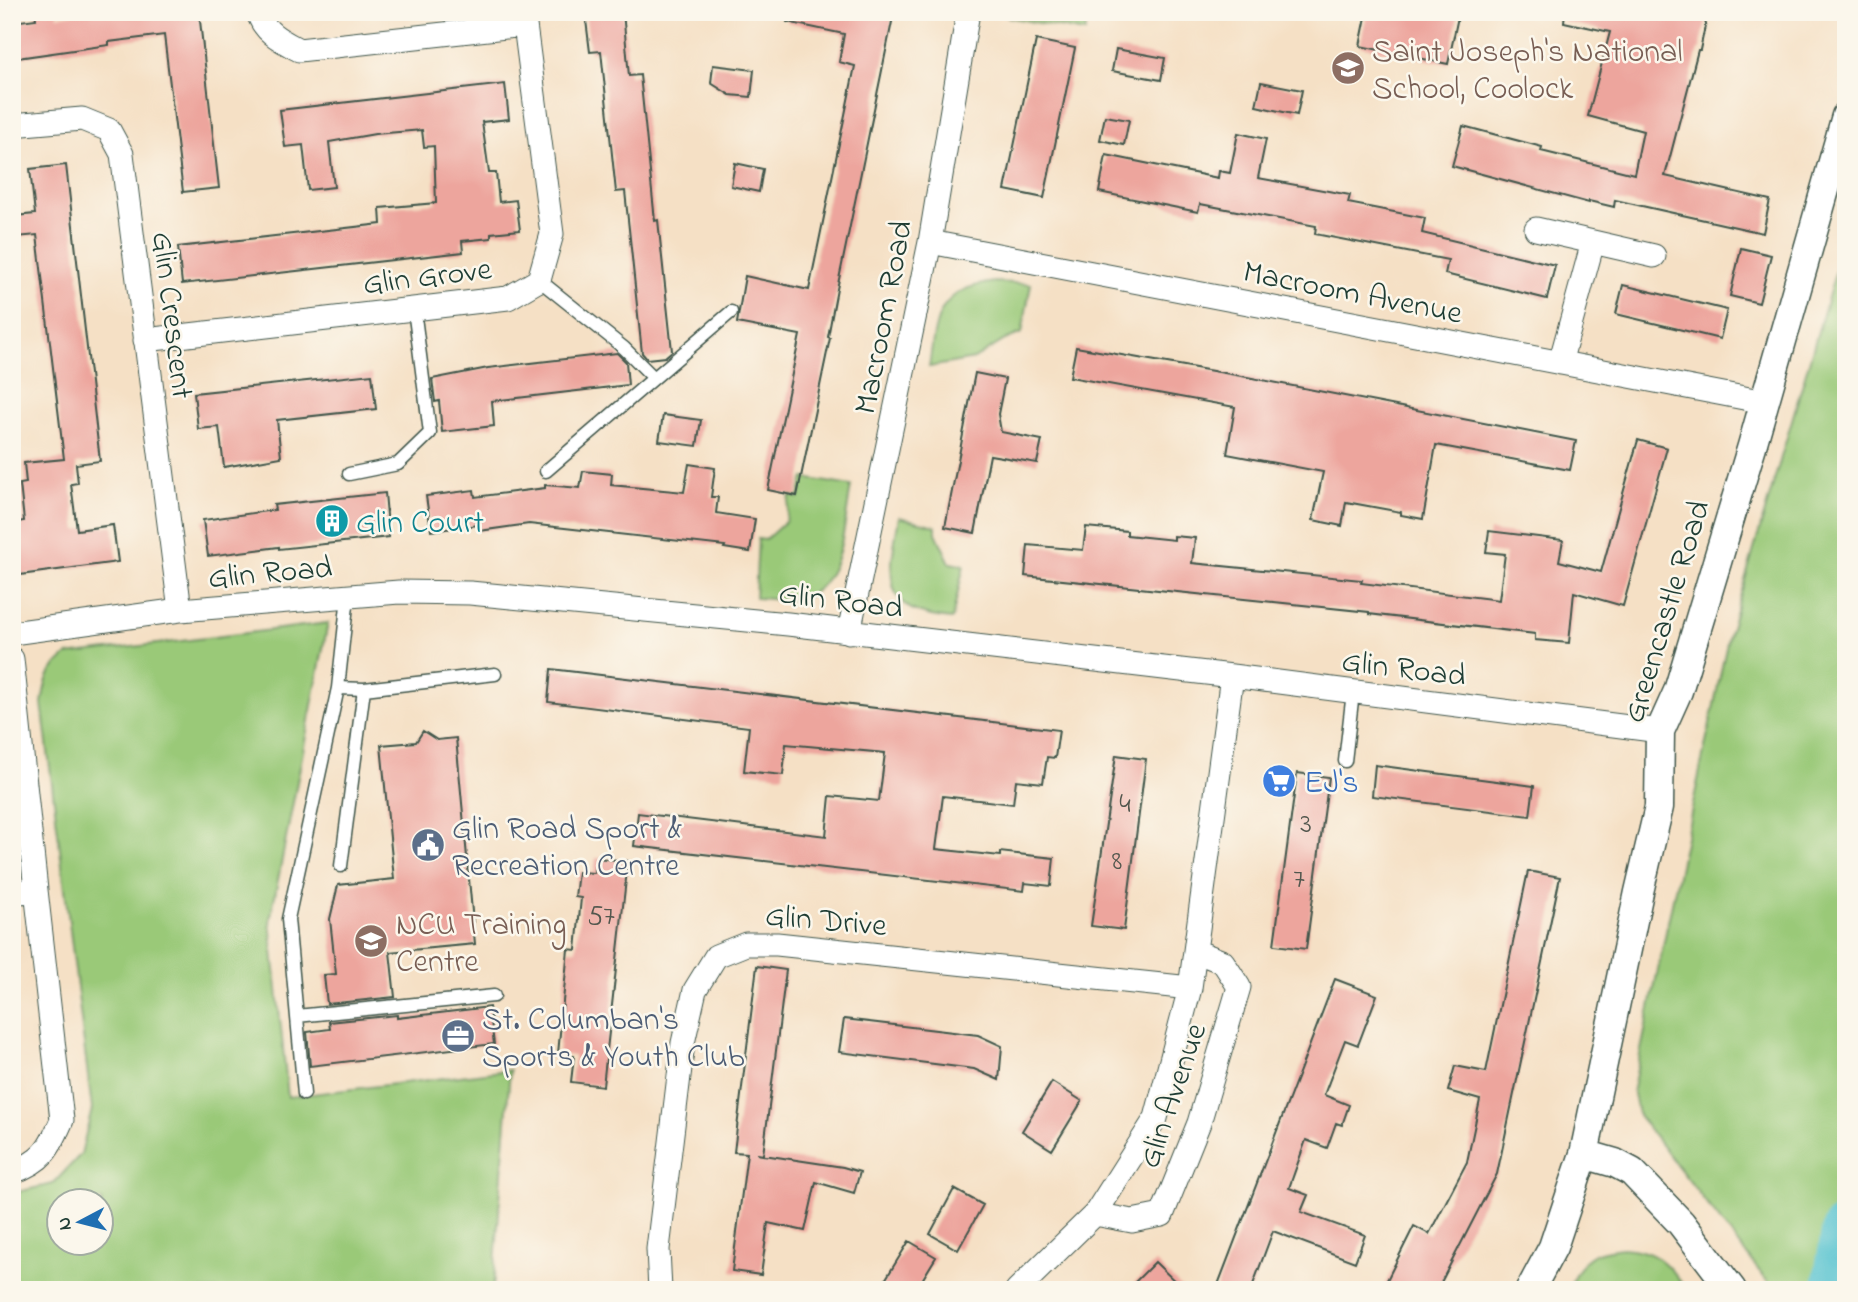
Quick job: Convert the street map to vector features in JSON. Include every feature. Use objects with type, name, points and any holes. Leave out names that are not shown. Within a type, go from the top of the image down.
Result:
[{"type":"street","name":"Glin Grove","points":[[145,340],[509,298],[539,280],[552,234],[524,19],[299,50],[274,37],[258,17],[258,12]]},
{"type":"street","name":"Macroom Road","points":[[849,632],[930,242],[968,12]]},
{"type":"street","name":"Greencastle Road","points":[[1530,1290],[1553,1247],[1584,1153],[1659,807],[1660,731],[1678,691],[1765,402],[1846,116]]},
{"type":"street","name":"Glin Crescent","points":[[12,125],[82,119],[110,130],[122,155],[180,610]]},
{"type":"street","points":[[1536,229],[1654,256]]},
{"type":"street","name":"Macroom Avenue","points":[[930,242],[1765,402]]},
{"type":"street","points":[[1560,363],[1593,242]]},
{"type":"street","name":"Glin Road","points":[[12,633],[180,610],[398,592],[470,593],[849,632],[1232,676],[1660,731]]},
{"type":"street","points":[[12,659],[62,1120],[49,1151],[27,1167],[12,1172]]},
{"type":"street","name":"Glin Avenue","points":[[1017,1290],[1095,1214],[1156,1118],[1190,988],[1232,676]]},
{"type":"street","points":[[12,893],[36,890]]},
{"type":"street","name":"Glin Drive","points":[[660,1290],[658,1249],[683,1043],[695,990],[716,956],[746,944],[777,944],[1190,988]]},
{"type":"street","name":"Glin Avenue","points":[[1095,1214],[1132,1221],[1162,1215],[1199,1123],[1239,987],[1223,962],[1195,951]]},
{"type":"street","points":[[1584,1153],[1615,1163],[1632,1172],[1681,1223],[1732,1290]]},
{"type":"lane","points":[[539,280],[624,348],[654,377]]},
{"type":"lane","points":[[349,474],[398,464],[430,433],[414,309]]},
{"type":"lane","points":[[546,471],[731,312]]},
{"type":"lane","points":[[304,1094],[288,919],[338,688],[348,596]]},
{"type":"lane","points":[[338,688],[364,689],[495,674]]},
{"type":"lane","points":[[341,866],[364,689]]},
{"type":"lane","points":[[1345,761],[1353,692]]},
{"type":"lane","points":[[297,1016],[494,996]]},
{"type":"green space","points":[[1009,12],[1089,12],[1085,32],[1008,17]]},
{"type":"green space","points":[[1846,236],[1846,1290],[1774,1290],[1638,1115],[1633,1088],[1728,638]]},
{"type":"green space","points":[[995,282],[1031,284],[1022,333],[974,359],[929,367],[934,334],[943,308],[961,291]]},
{"type":"green space","points":[[804,478],[851,486],[843,535],[833,568],[825,582],[814,593],[799,599],[755,598],[758,539],[765,540],[786,521],[790,496],[799,498]]},
{"type":"green space","points":[[899,517],[936,526],[936,533],[950,563],[964,565],[952,619],[911,609],[900,599],[894,588],[893,557]]},
{"type":"green space","points":[[328,623],[270,921],[288,1097],[510,1070],[493,1290],[12,1290],[12,1193],[53,1184],[81,1154],[92,1109],[42,703],[48,676],[67,655]]},
{"type":"green space","points":[[1622,1248],[1653,1255],[1673,1272],[1687,1290],[1568,1290],[1587,1258],[1600,1252]]},
{"type":"building","points":[[35,12],[58,12],[58,16],[84,12],[199,12],[219,188],[183,192],[164,35],[17,58],[12,22],[36,19]]},
{"type":"building","points":[[585,12],[623,12],[629,76],[640,75],[672,351],[665,357],[647,359],[642,353],[625,191],[616,192],[601,51],[590,52]]},
{"type":"building","points":[[789,12],[894,12],[797,496],[768,490],[800,335],[737,323],[745,276],[809,290],[855,66],[839,62],[844,34],[787,22]]},
{"type":"building","points":[[1367,12],[1459,12],[1448,64],[1360,46]]},
{"type":"building","points":[[1565,12],[1708,12],[1665,176],[1770,200],[1763,233],[1615,200],[1614,207],[1589,203],[1452,166],[1463,126],[1542,147],[1541,151],[1634,174],[1643,131],[1588,116],[1610,32],[1564,22]]},
{"type":"building","points":[[1036,40],[1075,48],[1044,198],[1005,190]]},
{"type":"building","points":[[1116,49],[1165,58],[1161,80],[1112,71]]},
{"type":"building","points":[[713,65],[754,70],[751,97],[730,95],[711,83]]},
{"type":"building","points":[[1261,82],[1302,90],[1297,115],[1256,106]]},
{"type":"building","points":[[505,84],[509,119],[482,122],[489,173],[496,173],[499,202],[516,200],[520,230],[491,233],[491,238],[462,241],[463,252],[182,284],[178,247],[381,224],[380,208],[436,203],[434,146],[424,147],[422,130],[329,142],[334,187],[308,190],[303,145],[285,147],[280,110]]},
{"type":"building","points":[[1105,116],[1129,120],[1124,145],[1100,140]]},
{"type":"building","points":[[1238,133],[1266,139],[1258,178],[1350,195],[1348,203],[1425,218],[1422,233],[1555,265],[1547,299],[1445,274],[1448,260],[1315,234],[1316,226],[1200,204],[1198,212],[1099,192],[1106,155],[1218,178],[1219,171],[1230,173]]},
{"type":"building","points":[[735,163],[763,169],[759,192],[731,186]]},
{"type":"building","points":[[66,165],[100,461],[76,464],[78,483],[71,484],[77,530],[113,525],[118,562],[12,576],[12,523],[24,521],[20,484],[26,483],[24,463],[64,459],[37,235],[17,237],[15,216],[35,214],[30,169]]},
{"type":"building","points":[[1741,248],[1771,255],[1759,303],[1730,296]]},
{"type":"building","points":[[1623,285],[1727,310],[1720,339],[1616,314]]},
{"type":"building","points":[[1076,347],[1247,377],[1576,441],[1570,470],[1436,445],[1423,519],[1346,502],[1342,526],[1313,520],[1323,472],[1227,454],[1235,407],[1070,377]]},
{"type":"building","points":[[617,353],[626,362],[628,385],[492,401],[494,426],[442,432],[439,401],[435,402],[432,379],[488,368]]},
{"type":"building","points":[[975,373],[1005,379],[998,414],[1001,432],[1042,440],[1037,463],[990,455],[975,533],[945,527]]},
{"type":"building","points":[[372,374],[376,409],[277,420],[281,457],[224,467],[219,427],[198,429],[194,393]]},
{"type":"building","points":[[663,415],[701,420],[697,446],[659,441]]},
{"type":"building","points":[[1638,440],[1667,448],[1623,606],[1574,592],[1569,643],[1535,640],[1535,634],[1369,612],[1025,576],[1028,545],[1083,550],[1086,527],[1174,540],[1174,536],[1195,538],[1192,563],[1362,580],[1361,583],[1499,600],[1505,554],[1486,552],[1489,531],[1563,540],[1559,561],[1601,572]]},
{"type":"building","points":[[689,464],[715,468],[711,497],[718,497],[716,513],[755,519],[750,552],[724,548],[725,546],[529,524],[479,531],[478,525],[431,531],[426,496],[474,490],[475,497],[545,488],[545,485],[580,488],[583,471],[612,474],[611,485],[684,492]]},
{"type":"building","name":"Glin Court","points":[[385,493],[389,537],[208,556],[203,520],[275,510],[274,505]]},
{"type":"building","points":[[551,669],[1059,730],[1055,758],[1047,757],[1043,783],[1016,780],[1013,804],[943,796],[936,849],[1000,856],[1000,852],[1054,858],[1051,886],[1025,883],[1024,891],[634,846],[638,813],[826,836],[830,796],[879,801],[885,753],[786,744],[783,775],[744,771],[749,727],[548,702]]},
{"type":"building","name":"Glin Road Sport & Recreation Centre","points":[[423,731],[437,740],[456,738],[475,944],[390,952],[395,997],[327,1004],[324,975],[336,974],[330,919],[338,885],[394,879],[381,745],[416,742]]},
{"type":"building","points":[[1116,755],[1146,759],[1124,930],[1091,926]]},
{"type":"building","points":[[1375,765],[1534,786],[1530,816],[1372,796]]},
{"type":"building","points":[[1297,773],[1329,777],[1306,949],[1274,945]]},
{"type":"building","points":[[596,858],[628,861],[603,1086],[571,1082],[574,1056],[558,1054],[568,949],[576,950],[581,898],[575,897],[578,872],[594,873]]},
{"type":"building","points":[[1528,871],[1560,877],[1497,1174],[1437,1290],[1382,1290],[1414,1226],[1429,1234],[1467,1162],[1480,1100],[1448,1091],[1455,1066],[1486,1072]]},
{"type":"building","points":[[757,966],[786,970],[763,1155],[860,1172],[854,1193],[816,1182],[805,1231],[768,1223],[761,1275],[732,1271],[747,1153],[734,1152]]},
{"type":"building","points":[[1335,979],[1377,995],[1358,1045],[1345,1040],[1324,1095],[1349,1105],[1342,1125],[1336,1123],[1327,1148],[1306,1140],[1289,1188],[1308,1195],[1301,1212],[1365,1235],[1355,1262],[1273,1231],[1251,1290],[1216,1290]]},
{"type":"building","points":[[489,1007],[494,1044],[310,1066],[307,1032],[330,1029],[329,1022],[397,1015],[397,1018]]},
{"type":"building","points":[[844,1019],[978,1035],[1002,1046],[999,1080],[974,1069],[839,1052]]},
{"type":"building","points":[[1052,1082],[1082,1101],[1052,1150],[1022,1131]]},
{"type":"building","points":[[954,1189],[983,1205],[958,1250],[930,1234]]},
{"type":"building","points":[[909,1241],[936,1257],[916,1290],[879,1290]]},
{"type":"building","points":[[1155,1262],[1184,1290],[1127,1290]]},
{"type":"waterway","points":[[1836,1290],[1846,1230]]},
{"type":"place","name":"Saint Joseph's National School, Coolock","points":[[1348,68]]},
{"type":"place","name":"Glin Court","points":[[332,521]]},
{"type":"place","name":"EJ's","points":[[1279,781]]},
{"type":"place","name":"Glin Road Sport & Recreation Centre","points":[[428,845]]},
{"type":"place","name":"NCU Training Centre","points":[[371,941]]},
{"type":"place","name":"St. Columban's Sports & Youth Club","points":[[458,1036]]}]
